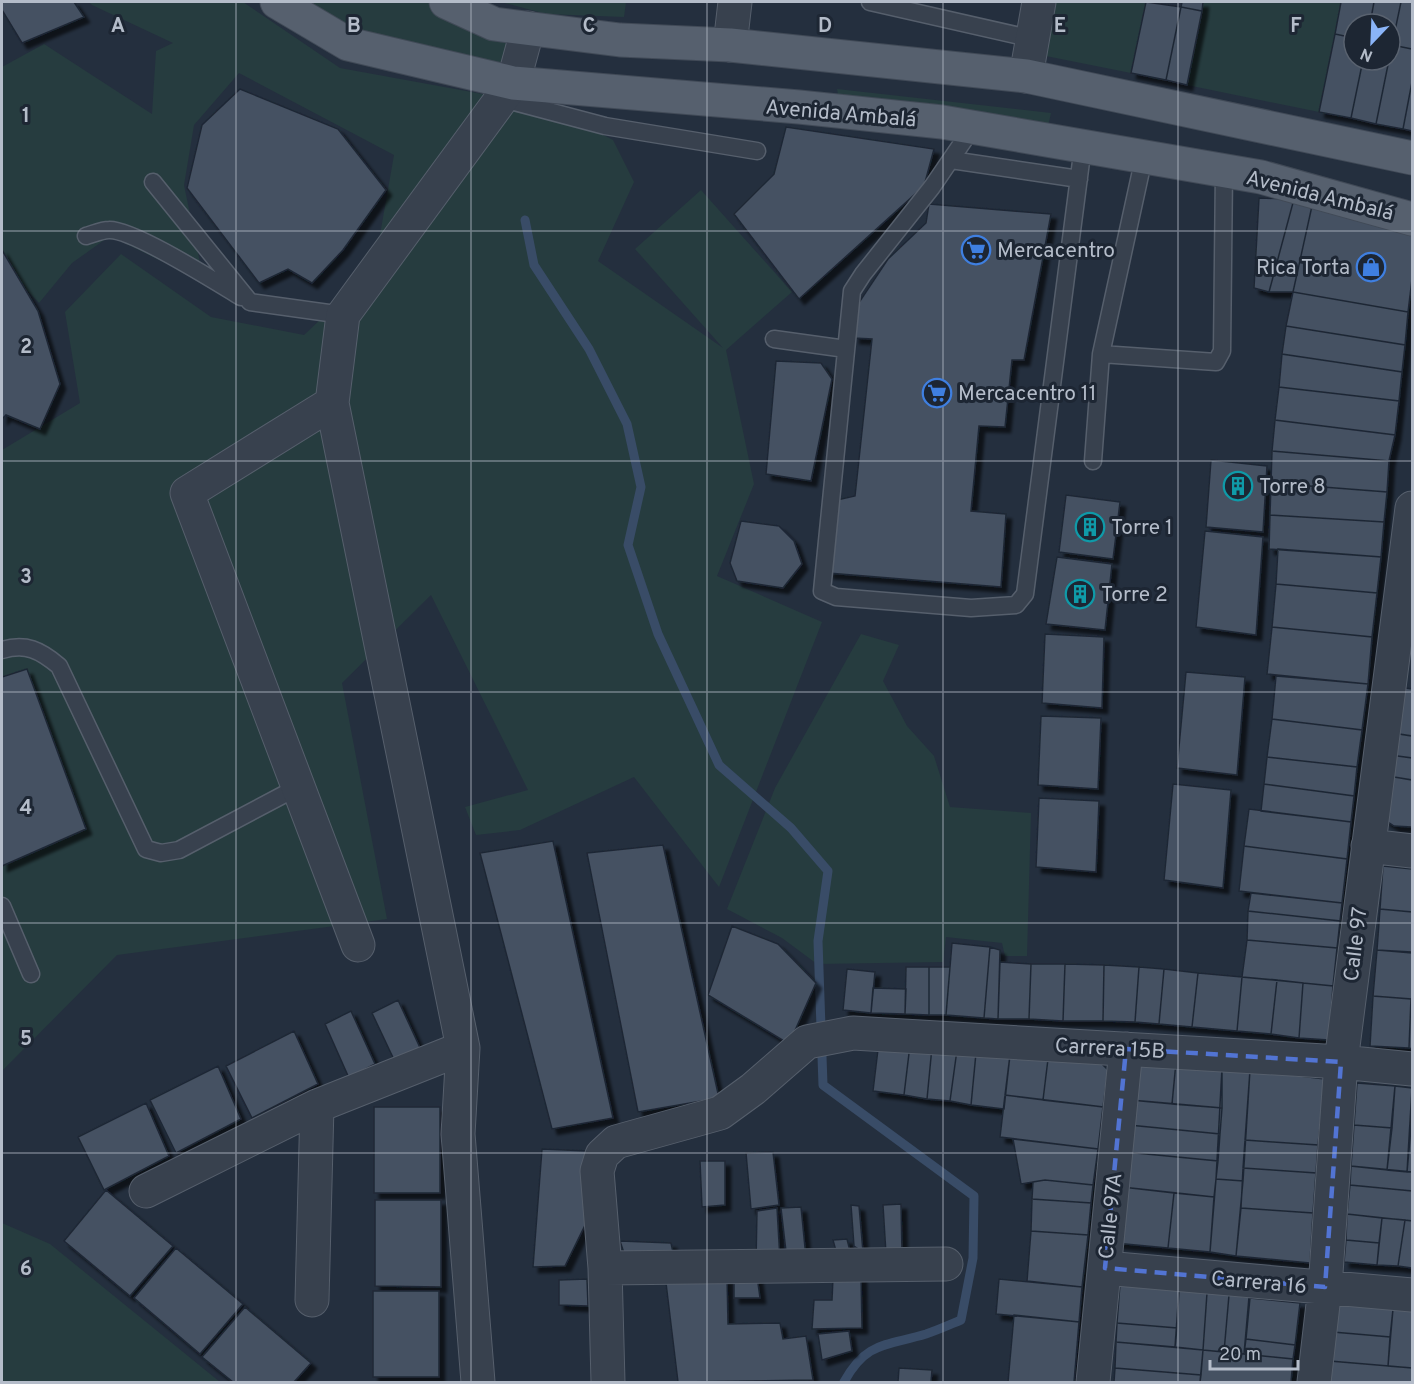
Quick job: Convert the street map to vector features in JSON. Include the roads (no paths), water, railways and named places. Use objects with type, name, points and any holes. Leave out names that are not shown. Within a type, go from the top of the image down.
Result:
[{"type":"main road","name":"Avenida Ambalá","points":[[277,2],[348,45],[508,91],[799,107],[973,127],[1262,177],[1413,219]]},
{"type":"main road","points":[[446,2],[494,24],[620,40],[730,45],[1026,76],[1413,158]]},
{"type":"street","points":[[730,45],[735,2]]},
{"type":"street","points":[[1026,76],[1039,2]]},
{"type":"street","points":[[478,1383],[458,1134],[463,1048],[332,403],[342,315],[508,91],[528,28]]},
{"type":"street","points":[[332,403],[187,493],[358,945]]},
{"type":"street","name":"Calle 97","points":[[1314,1383],[1325,1287],[1341,1062],[1412,523]]},
{"type":"street","points":[[1368,846],[1413,851]]},
{"type":"street","name":"Carrera 15B","points":[[605,1268],[597,1171],[602,1155],[616,1142],[720,1113],[753,1089],[807,1042],[853,1033],[1341,1062],[1413,1069]]},
{"type":"street","points":[[146,1191],[317,1106],[463,1048]]},
{"type":"street","name":"Calle 97A","points":[[1094,1383],[1126,1049]]},
{"type":"street","points":[[312,1300],[317,1106]]},
{"type":"street","points":[[608,1383],[605,1268],[946,1264]]},
{"type":"street","name":"Carrera 16","points":[[1105,1268],[1413,1295]]},
{"type":"lane","points":[[870,2],[1033,39]]},
{"type":"lane","points":[[508,91],[605,126],[757,151]]},
{"type":"lane","points":[[973,127],[951,160],[852,291],[822,591],[836,597],[971,608],[1016,605],[1024,594],[1083,146]]},
{"type":"lane","points":[[1093,461],[1101,354],[1144,157]]},
{"type":"lane","points":[[951,160],[1079,179]]},
{"type":"lane","points":[[1101,354],[1216,362],[1222,351],[1224,171]]},
{"type":"lane","points":[[153,182],[250,302]]},
{"type":"lane","points":[[86,236],[110,230],[128,236],[157,248],[250,302],[342,315]]},
{"type":"lane","points":[[774,339],[846,349]]},
{"type":"lane","points":[[2,650],[18,646],[42,651],[59,666],[146,849],[161,853],[179,850],[298,787]]},
{"type":"lane","points":[[2,906],[31,974]]},
{"type":"waterway","points":[[525,220],[534,265],[589,349],[627,424],[641,487],[628,545],[658,634],[719,765],[791,828],[828,871],[818,941],[823,1085],[974,1196],[973,1258],[961,1320],[869,1352],[852,1369],[844,1382]]},
{"type":"place","name":"Mercacentro","points":[[976,250]]},
{"type":"place","name":"Rica Torta","points":[[1371,267]]},
{"type":"place","name":"Mercacentro 11","points":[[937,393]]},
{"type":"place","name":"Torre 8","points":[[1238,486]]},
{"type":"place","name":"Torre 1","points":[[1090,527]]},
{"type":"place","name":"Torre 2","points":[[1080,594]]}]
